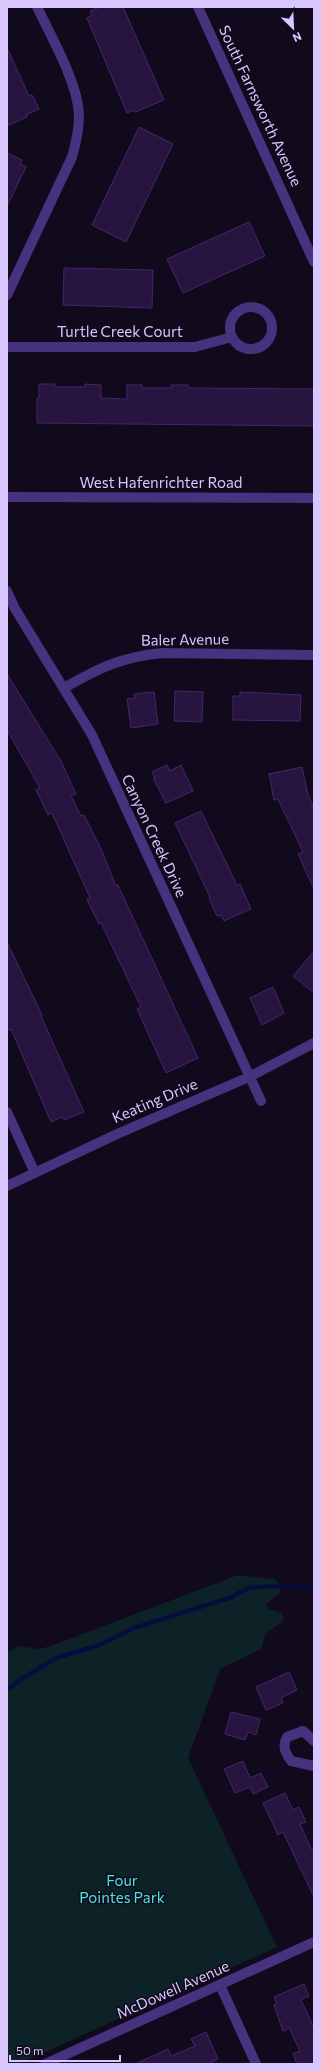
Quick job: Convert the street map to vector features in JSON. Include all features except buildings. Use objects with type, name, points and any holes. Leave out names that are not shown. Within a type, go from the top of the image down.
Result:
[{"type":"street","points":[[7,295],[72,157],[78,138],[79,114],[75,94],[64,64],[36,7]]},
{"type":"street","name":"South Farnsworth Avenue","points":[[198,7],[314,262]]},
{"type":"street","points":[[246,308],[260,309],[270,319],[272,326],[268,340],[256,348],[242,347],[232,336],[231,322],[240,310],[246,308]]},
{"type":"street","name":"Turtle Creek Court","points":[[7,347],[195,347],[232,336]]},
{"type":"street","name":"West Hafenrichter Road","points":[[7,497],[314,498]]},
{"type":"street","name":"Canyon Creek Drive","points":[[7,591],[14,607],[92,735],[261,1101]]},
{"type":"street","name":"Baler Avenue","points":[[64,688],[108,664],[142,655],[162,653],[314,655]]},
{"type":"street","name":"Keating Drive","points":[[7,1186],[117,1134],[249,1077],[314,1043]]},
{"type":"street","points":[[7,1112],[35,1173]]},
{"type":"street","points":[[314,1741],[303,1731],[287,1737],[284,1745],[285,1753],[291,1761],[314,1766]]},
{"type":"street","name":"McDowell Avenue","points":[[45,2064],[314,1942]]},
{"type":"street","points":[[220,1985],[256,2064]]},
{"type":"green space","name":"Four Pointes Park","points":[[238,1575],[274,1579],[279,1583],[280,1593],[266,1604],[269,1609],[282,1613],[284,1617],[281,1623],[266,1633],[261,1649],[220,1669],[188,1758],[277,1947],[19,2064],[7,2064],[7,1653],[19,1646],[39,1649],[51,1646]]},
{"type":"waterway","points":[[7,1690],[20,1680],[58,1657],[97,1646],[134,1628],[232,1597],[248,1588],[273,1586],[314,1587]]}]
